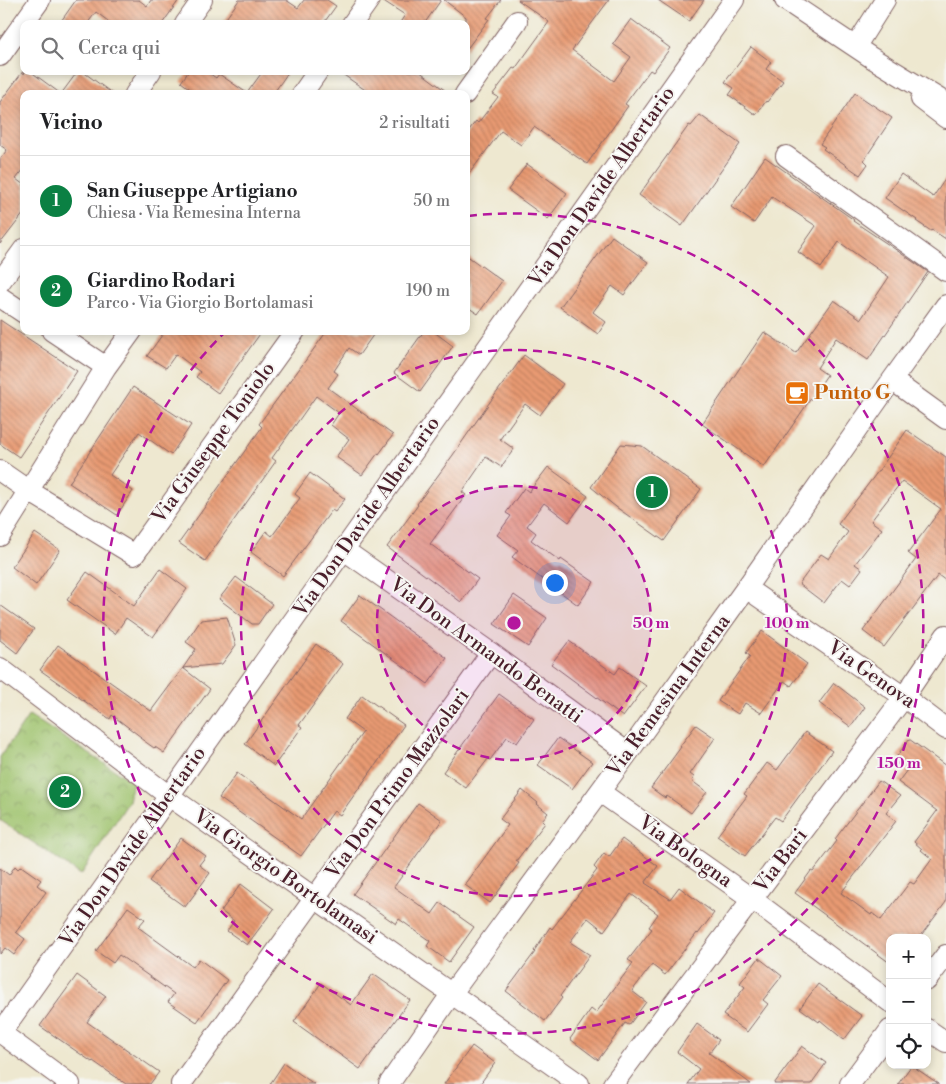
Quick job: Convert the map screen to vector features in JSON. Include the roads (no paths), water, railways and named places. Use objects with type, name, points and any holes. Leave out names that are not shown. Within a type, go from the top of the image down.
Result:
[{"type":"street","points":[[26,20],[40,0]]},
{"type":"street","points":[[188,20],[202,0]]},
{"type":"street","points":[[355,20],[369,0]]},
{"type":"street","name":"Via Don Davide Albertario","points":[[0,1033],[734,0]]},
{"type":"street","points":[[785,0],[872,58],[946,103]]},
{"type":"street","points":[[854,46],[885,0]]},
{"type":"street","points":[[468,90],[517,21]]},
{"type":"street","points":[[0,56],[20,28]]},
{"type":"street","points":[[872,58],[936,112],[946,118]]},
{"type":"street","points":[[138,90],[148,75]]},
{"type":"street","points":[[305,90],[315,75]]},
{"type":"street","points":[[786,156],[946,271]]},
{"type":"street","points":[[0,282],[20,254]]},
{"type":"street","points":[[0,297],[20,310]]},
{"type":"street","name":"Via Remesina Interna","points":[[389,1084],[452,994],[628,754],[946,305]]},
{"type":"street","points":[[58,335],[106,367]]},
{"type":"street","points":[[0,536],[106,367],[129,335]]},
{"type":"street","name":"Via Giuseppe Toniolo","points":[[29,491],[134,555],[292,335]]},
{"type":"street","points":[[892,380],[946,420]]},
{"type":"street","points":[[0,471],[29,491]]},
{"type":"street","name":"Via Don Armando Benatti","points":[[344,550],[491,653],[628,754]]},
{"type":"street","name":"Via Genova","points":[[746,588],[904,697],[946,729]]},
{"type":"street","name":"Via Bari","points":[[613,1084],[904,697],[946,636]]},
{"type":"street","name":"Via Don Primo Mazzolari","points":[[181,1084],[491,653]]},
{"type":"street","name":"Via Giorgio Bortolamasi","points":[[0,668],[169,796],[579,1084]]},
{"type":"street","name":"Via Bologna","points":[[600,792],[752,899],[886,999]]},
{"type":"street","points":[[928,979],[946,955]]},
{"type":"street","points":[[931,1032],[946,1042]]},
{"type":"street","points":[[0,1033],[70,1084]]},
{"type":"street","points":[[850,1084],[886,1035]]},
{"type":"place","name":"Punto G","points":[[797,393]]},
{"type":"place","name":"San Giuseppe Artigiano","points":[[652,492]]},
{"type":"place","name":"Giardino Rodari","points":[[65,792]]}]
